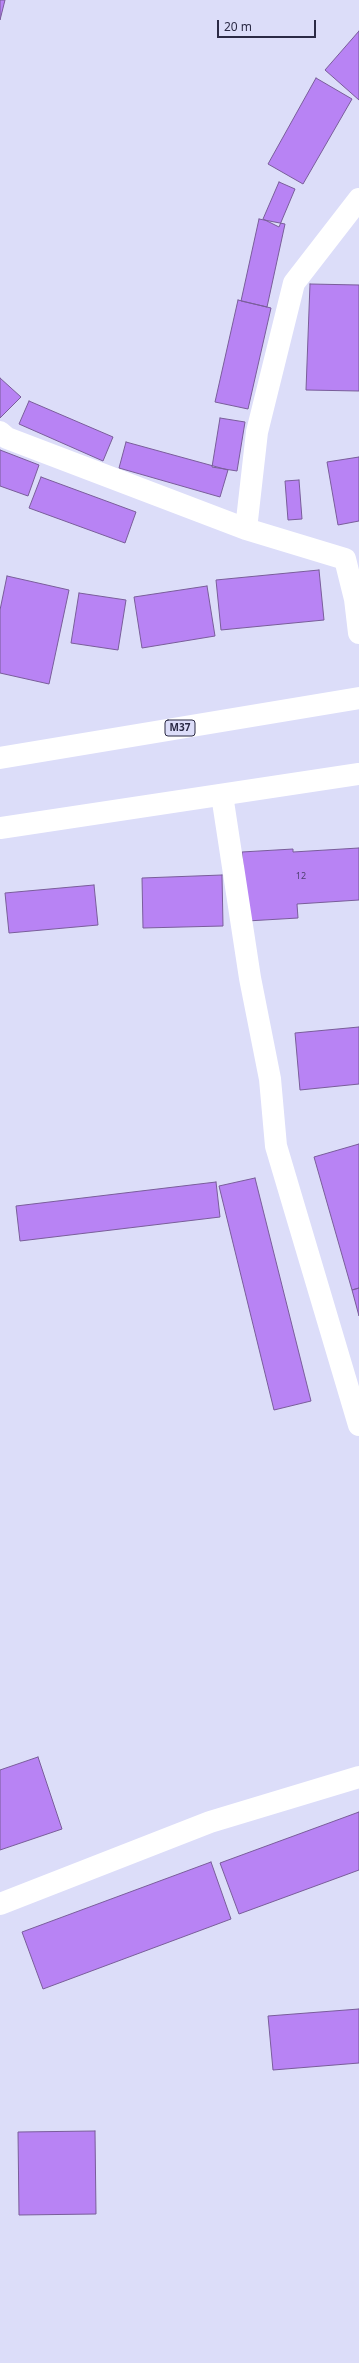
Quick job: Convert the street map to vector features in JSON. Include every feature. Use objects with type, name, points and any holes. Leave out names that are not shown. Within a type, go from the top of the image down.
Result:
[{"type":"main road","points":[[246,529],[257,432],[294,283],[359,199]]},
{"type":"main road","points":[[0,432],[6,438],[246,529],[352,558],[359,633]]},
{"type":"main road","name":"M37","points":[[0,758],[359,698]]},
{"type":"main road","points":[[0,828],[359,774]]},
{"type":"main road","points":[[222,795],[250,978],[270,1080],[276,1146],[359,1425]]},
{"type":"main road","points":[[0,1904],[210,1822],[359,1777]]},
{"type":"building","points":[[0,0],[5,0],[0,20]]},
{"type":"building","points":[[359,31],[359,100],[325,70]]},
{"type":"building","points":[[316,78],[352,99],[303,184],[268,164]]},
{"type":"building","points":[[279,182],[295,189],[279,227],[263,219]]},
{"type":"building","points":[[259,219],[285,224],[267,307],[241,301]]},
{"type":"building","points":[[310,284],[359,285],[359,391],[306,390]]},
{"type":"building","points":[[238,300],[271,308],[248,409],[215,402]]},
{"type":"building","points":[[0,378],[21,397],[0,418]]},
{"type":"building","points":[[29,401],[113,437],[103,461],[19,424]]},
{"type":"building","points":[[220,418],[245,422],[237,471],[212,467]]},
{"type":"building","points":[[126,442],[228,470],[220,497],[119,468]]},
{"type":"building","points":[[0,450],[39,465],[28,496],[0,486]]},
{"type":"building","points":[[359,457],[359,521],[338,525],[327,462]]},
{"type":"building","points":[[41,477],[136,512],[125,543],[29,508]]},
{"type":"building","points":[[299,480],[302,519],[288,520],[285,481]]},
{"type":"building","points":[[319,570],[324,620],[221,630],[216,580]]},
{"type":"building","points":[[7,576],[69,590],[49,684],[0,673],[0,610]]},
{"type":"building","points":[[207,586],[215,636],[142,648],[134,597]]},
{"type":"building","points":[[79,593],[126,600],[118,650],[71,643]]},
{"type":"building","points":[[359,848],[359,900],[297,904],[298,918],[247,921],[242,852],[293,849],[293,852]]},
{"type":"building","points":[[222,875],[223,926],[143,928],[142,878]]},
{"type":"building","points":[[94,885],[98,925],[9,933],[5,893]]},
{"type":"building","points":[[359,1027],[359,1084],[300,1090],[295,1033]]},
{"type":"building","points":[[359,1144],[359,1288],[352,1290],[314,1157]]},
{"type":"building","points":[[255,1178],[311,1401],[274,1410],[219,1186]]},
{"type":"building","points":[[216,1182],[220,1217],[20,1241],[16,1206]]},
{"type":"building","points":[[359,1288],[359,1316],[352,1290]]},
{"type":"building","points":[[38,1757],[62,1829],[0,1850],[0,1770]]},
{"type":"building","points":[[359,1812],[359,1870],[239,1914],[220,1863]]},
{"type":"building","points":[[211,1862],[231,1919],[43,1989],[22,1932]]},
{"type":"building","points":[[359,2009],[359,2063],[273,2070],[268,2016]]},
{"type":"building","points":[[95,2131],[96,2214],[19,2215],[18,2132]]}]
